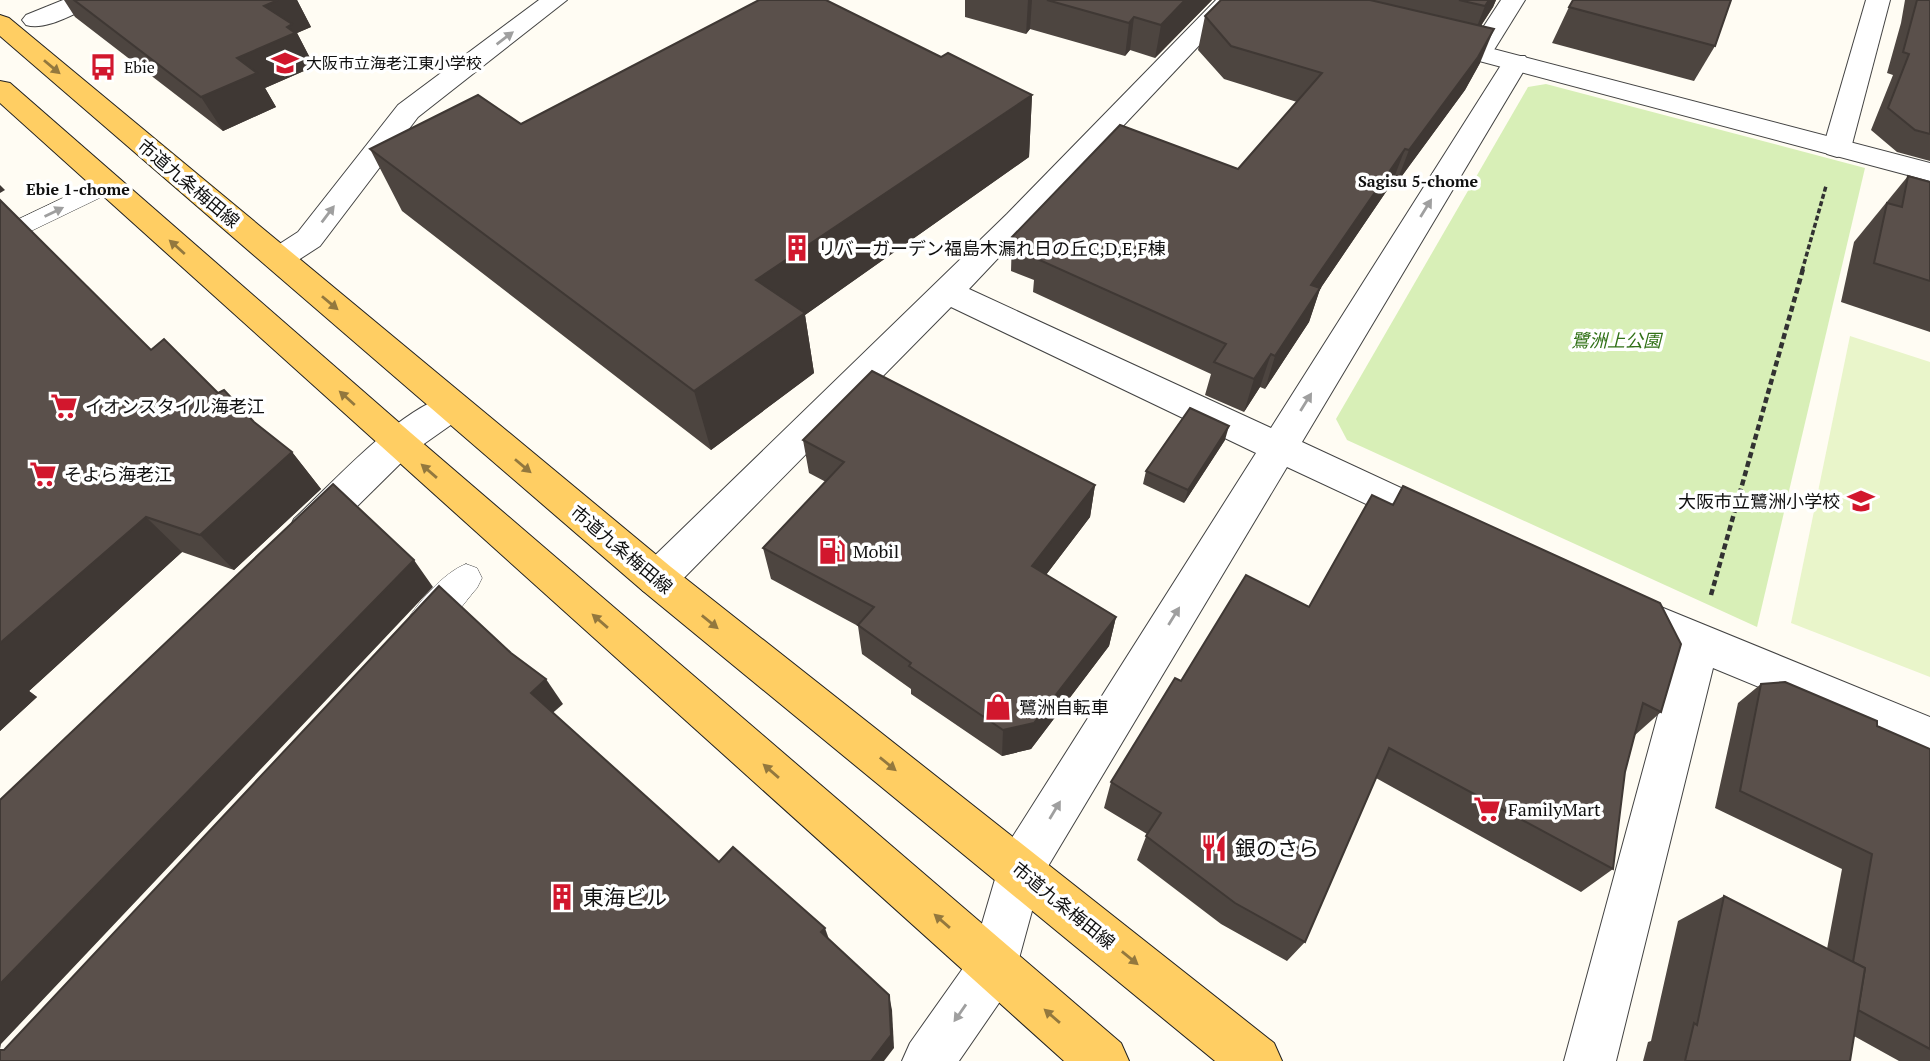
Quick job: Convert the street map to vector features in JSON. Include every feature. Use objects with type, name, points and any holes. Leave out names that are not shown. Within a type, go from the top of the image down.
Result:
[{"type":"main road","name":"市道九条梅田線","points":[[0,23],[657,579],[1256,1061]]},
{"type":"main road","points":[[0,89],[398,443],[1103,1061]]},
{"type":"street","points":[[35,20],[85,0]]},
{"type":"street","points":[[278,259],[309,239],[408,111],[555,0]]},
{"type":"street","points":[[657,579],[948,292],[1135,103],[1230,0]]},
{"type":"street","points":[[1480,52],[1513,0]]},
{"type":"street","points":[[1837,148],[1878,0]]},
{"type":"street","points":[[1412,36],[1930,172]]},
{"type":"street","points":[[928,1061],[994,966],[1020,869],[1516,62]]},
{"type":"street","points":[[948,292],[1475,540]]},
{"type":"street","points":[[282,554],[398,443],[453,406]]},
{"type":"street","points":[[1599,597],[1698,643],[1930,738]]},
{"type":"street","points":[[1590,1061],[1698,643]]},
{"type":"lane","points":[[0,239],[107,185]]},
{"type":"lane","points":[[401,648],[466,578]]},
{"type":"path","points":[[1698,643],[1837,148]]},
{"type":"green space","name":"鷺洲上公園","points":[[1546,84],[1865,168],[1757,627],[1347,440],[1336,419],[1528,87]]},
{"type":"green space","name":"大阪市立鷺洲小学校","points":[[1850,336],[1930,362],[1930,677],[1791,623]]},
{"type":"building","points":[[74,0],[278,0],[264,6],[292,24],[287,27],[295,33],[237,58],[257,73],[201,97]]},
{"type":"building","points":[[759,0],[826,0],[941,57],[948,53],[1032,95],[756,280],[805,313],[694,391],[370,149],[478,95],[521,124]]},
{"type":"building","points":[[1047,0],[1185,0],[1161,25],[1134,17],[1129,23]]},
{"type":"building","points":[[1221,0],[1370,0],[1494,29],[1478,57],[1409,150],[1405,149],[1311,285],[1320,288],[1275,356],[1271,354],[1254,379],[1214,362],[1226,344],[1035,258],[1043,250],[1012,237],[1120,125],[1238,169],[1322,73],[1231,46],[1205,16]]},
{"type":"building","points":[[1459,0],[1489,0],[1485,6]]},
{"type":"building","points":[[1573,0],[1731,0],[1715,46],[1569,7]]},
{"type":"building","points":[[1917,0],[1930,0],[1930,134],[1915,130],[1888,108],[1909,54],[1903,52]]},
{"type":"building","points":[[1908,176],[1930,182],[1930,281],[1874,263],[1887,203],[1902,207]]},
{"type":"building","points":[[0,200],[151,350],[164,339],[218,393],[224,390],[254,422],[292,452],[200,535],[146,517],[0,643]]},
{"type":"building","points":[[872,371],[1095,485],[1032,566],[1116,617],[1034,723],[1003,730],[909,666],[911,663],[858,625],[874,607],[763,548],[844,462],[803,440]]},
{"type":"building","points":[[1190,408],[1229,426],[1188,490],[1146,471]]},
{"type":"building","points":[[333,484],[414,560],[0,984],[0,800]]},
{"type":"building","points":[[1403,486],[1660,603],[1681,644],[1661,712],[1643,703],[1625,772],[1613,869],[1389,748],[1305,942],[1235,903],[1146,836],[1161,813],[1111,782],[1175,678],[1181,681],[1246,575],[1309,607],[1372,495],[1393,505]]},
{"type":"building","points":[[439,586],[511,653],[546,679],[531,693],[719,862],[733,847],[825,928],[821,932],[889,995],[891,1035],[871,1061],[0,1061],[0,1050],[4,1050]]},
{"type":"building","points":[[1785,682],[1877,721],[1877,726],[1930,749],[1930,1049],[1858,1010],[1865,968],[1853,962],[1872,854],[1740,791],[1761,684]]},
{"type":"building","points":[[1724,896],[1865,968],[1850,1061],[1685,1061],[1694,1023],[1697,1025]]},
{"type":"place","name":"大阪市立海老江東小学校","points":[[285,63]]},
{"type":"place","name":"Ebie","points":[[103,67]]},
{"type":"place","name":"リバーガーデン福島木漏れ日の丘C,D,E,F棟","points":[[797,248]]},
{"type":"place","name":"イオンスタイル海老江","points":[[64,406]]},
{"type":"place","name":"そよら海老江","points":[[43,474]]},
{"type":"place","name":"大阪市立鷺洲小学校","points":[[1861,501]]},
{"type":"place","name":"Mobil","points":[[832,551]]},
{"type":"place","name":"鷺洲自転車","points":[[998,707]]},
{"type":"place","name":"FamilyMart","points":[[1487,809]]},
{"type":"place","name":"銀のさら","points":[[1214,848]]},
{"type":"place","name":"東海ビル","points":[[562,897]]},
{"type":"district","name":"Sagisu 5-chome","points":[[1418,181]]},
{"type":"district","name":"Ebie 1-chome","points":[[78,189]]}]
